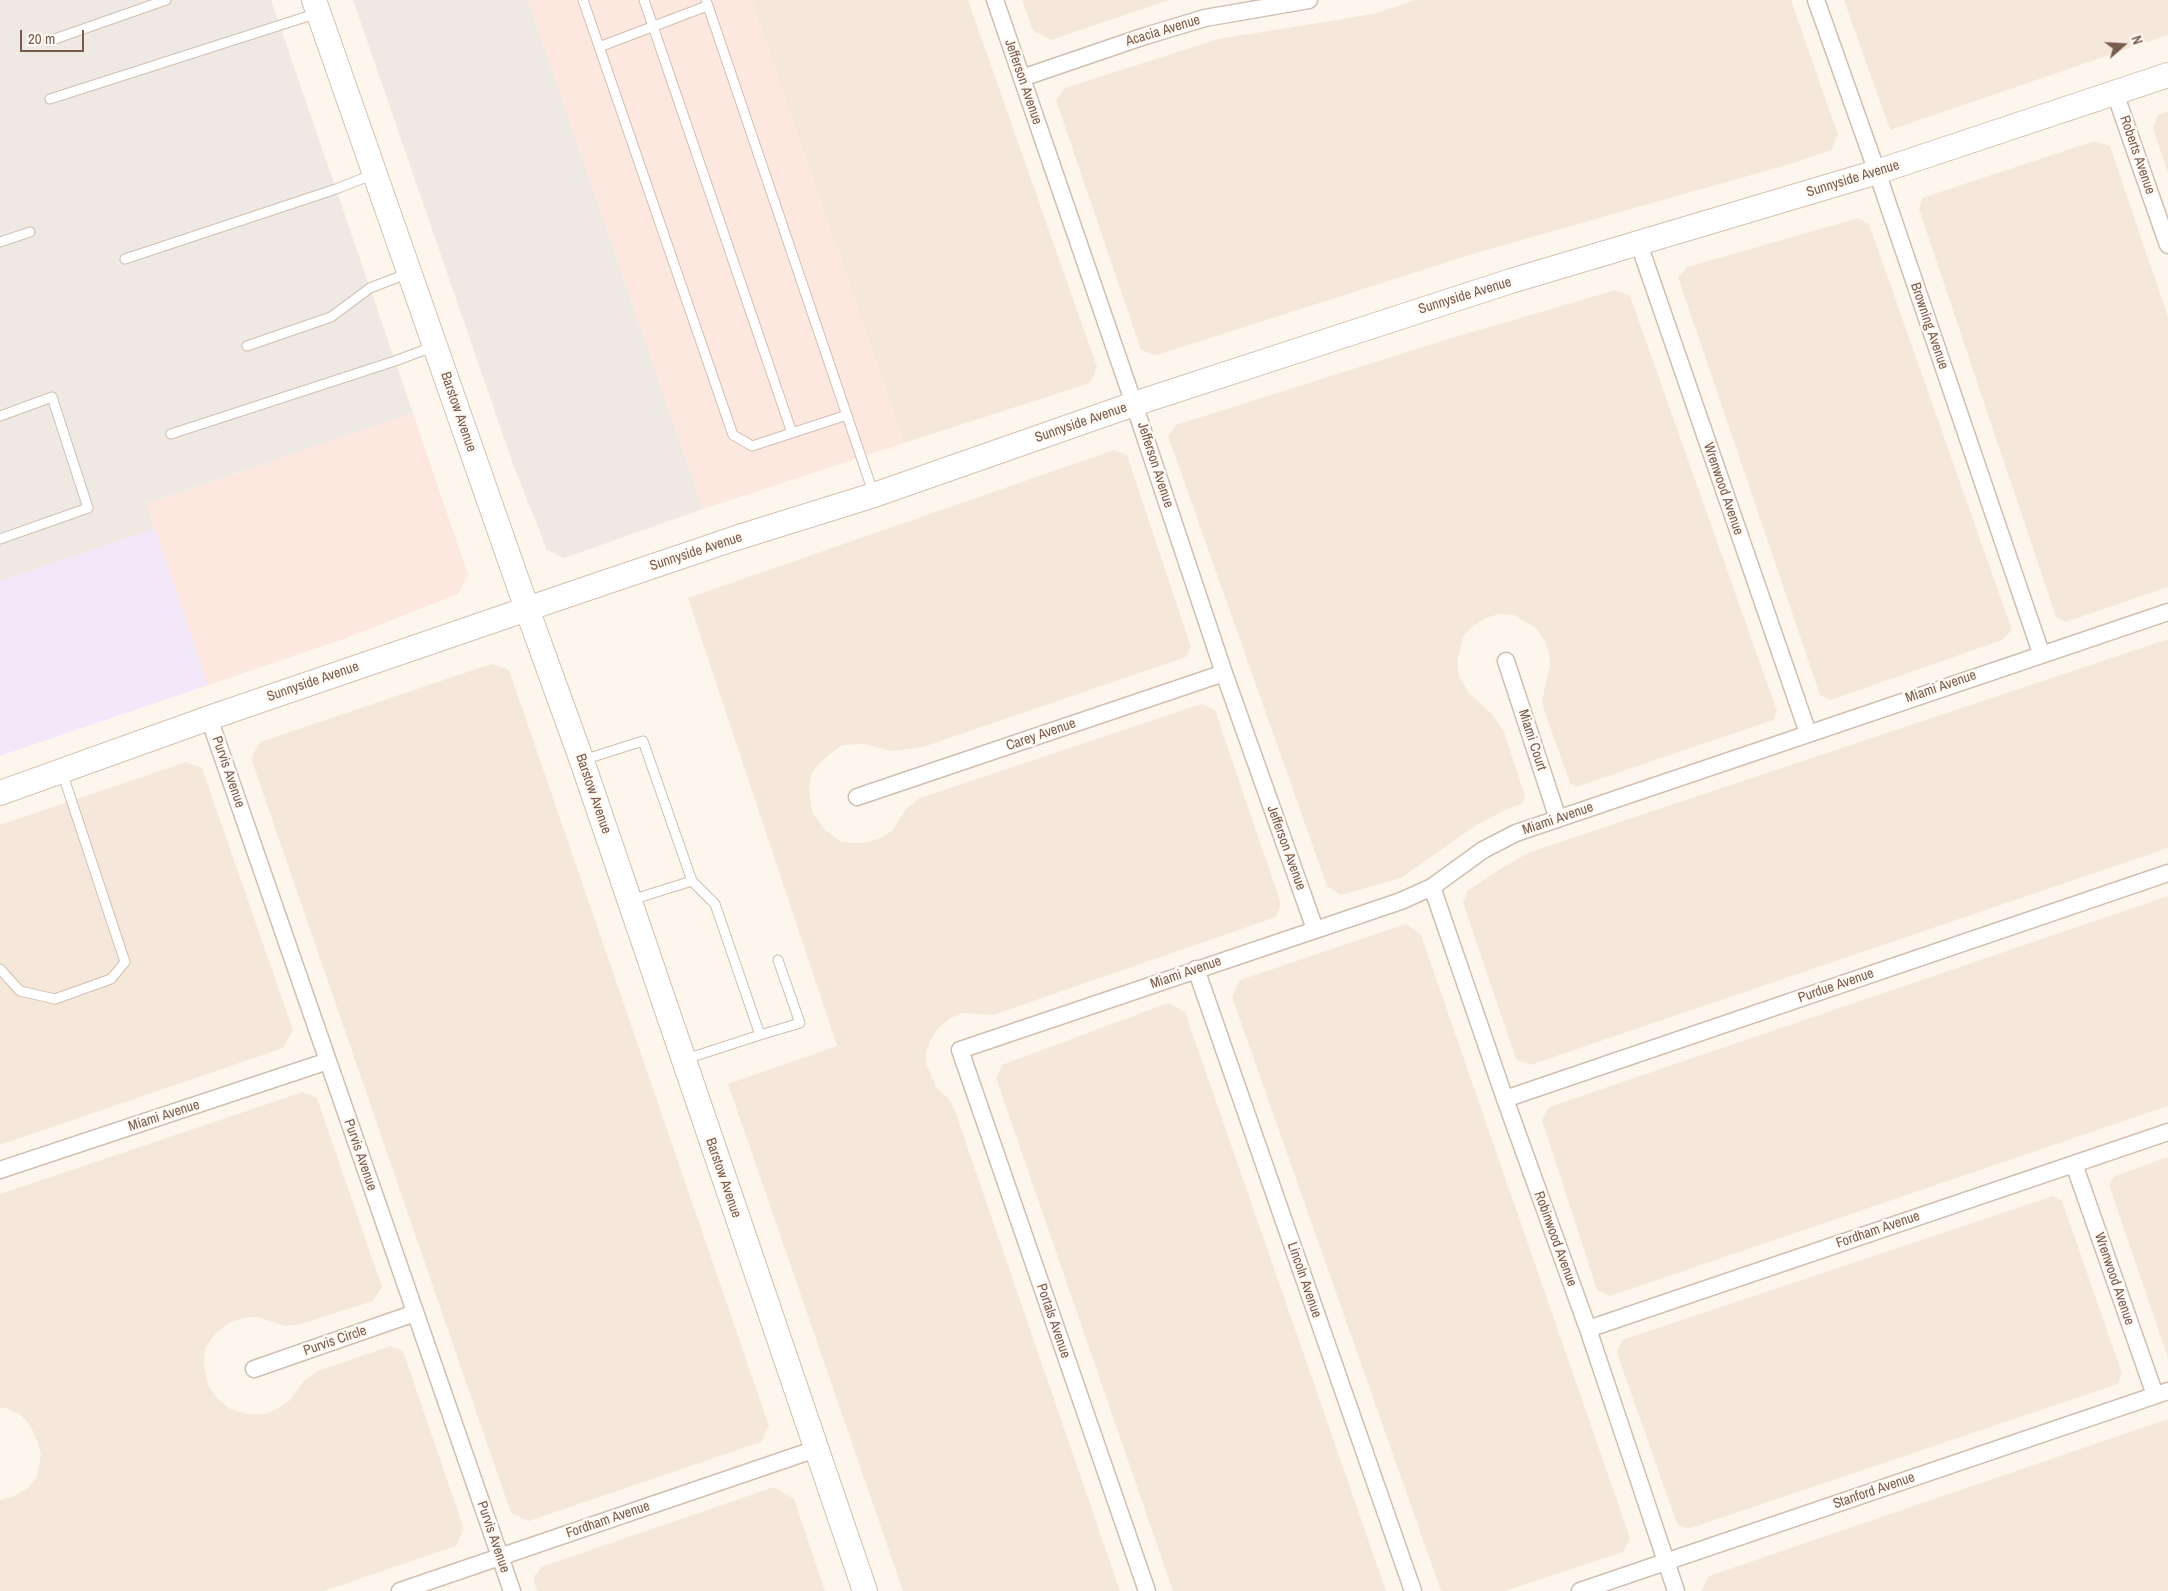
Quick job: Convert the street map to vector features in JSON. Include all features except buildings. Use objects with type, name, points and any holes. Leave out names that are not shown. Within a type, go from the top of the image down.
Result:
[{"type":"main road","name":"Barstow Avenue","points":[[316,6],[527,610],[582,761],[865,1591]]},
{"type":"main road","name":"Sunnyside Avenue","points":[[0,793],[209,718],[736,538],[874,495],[1134,404],[1512,282],[1877,172],[2168,75]]},
{"type":"street","name":"Jefferson Avenue","points":[[994,0],[1134,404],[1224,673],[1316,929]]},
{"type":"street","name":"Acacia Avenue","points":[[1022,78],[1205,18],[1309,0]]},
{"type":"street","name":"Browning Avenue","points":[[1816,0],[1877,172],[2041,653]]},
{"type":"street","name":"Roberts Avenue","points":[[2115,93],[2168,245]]},
{"type":"street","name":"Wrenwood Avenue","points":[[1639,244],[1808,733]]},
{"type":"street","name":"Miami Avenue","points":[[960,1050],[1402,901],[1432,887],[1484,850],[1516,833],[2041,653],[2168,612]]},
{"type":"street","name":"Miami Court","points":[[1506,661],[1558,819]]},
{"type":"street","name":"Carey Avenue","points":[[858,797],[1224,673]]},
{"type":"street","name":"Purvis Avenue","points":[[209,718],[512,1591]]},
{"type":"street","name":"Purdue Avenue","points":[[1505,1099],[2168,873]]},
{"type":"street","name":"Robinwood Avenue","points":[[1432,887],[1505,1099],[1588,1329],[1676,1591]]},
{"type":"street","name":"Lincoln Avenue","points":[[1196,970],[1413,1591]]},
{"type":"street","name":"Portals Avenue","points":[[960,1050],[1147,1591]]},
{"type":"street","name":"Miami Avenue","points":[[0,1170],[328,1061]]},
{"type":"street","name":"Fordham Avenue","points":[[1588,1329],[2168,1132]]},
{"type":"street","name":"Wrenwood Avenue","points":[[2074,1164],[2161,1393]]},
{"type":"street","name":"Purvis Circle","points":[[254,1369],[415,1314]]},
{"type":"street","name":"Stanford Avenue","points":[[1580,1591],[2161,1393]]},
{"type":"street","name":"Fordham Avenue","points":[[400,1591],[816,1449]]},
{"type":"lane","points":[[49,41],[166,0]]},
{"type":"lane","points":[[583,0],[733,435],[752,446],[846,415]]},
{"type":"lane","points":[[644,0],[792,433]]},
{"type":"lane","points":[[600,47],[653,27],[706,3],[874,495]]},
{"type":"lane","points":[[50,99],[316,6]]},
{"type":"lane","points":[[125,259],[374,174]]},
{"type":"lane","points":[[0,242],[30,232]]},
{"type":"lane","points":[[247,346],[331,317],[370,288],[409,273]]},
{"type":"lane","points":[[170,434],[395,361],[435,346]]},
{"type":"lane","points":[[0,416],[52,397],[88,508],[0,539]]},
{"type":"lane","points":[[582,761],[643,741],[692,881],[715,904],[760,1035]]},
{"type":"lane","points":[[0,969],[20,991],[55,999],[111,979],[125,962],[61,772]]},
{"type":"lane","points":[[629,900],[692,881]]},
{"type":"lane","points":[[683,1060],[800,1023],[778,960]]},
{"type":"shaded area","points":[[0,0],[271,0],[413,413],[146,504],[155,529],[0,581]]},
{"type":"shaded area","points":[[353,0],[528,0],[703,509],[564,558],[547,550],[514,467]]},
{"type":"shaded area","points":[[528,0],[751,0],[904,443],[703,509]]},
{"type":"shaded area","points":[[751,0],[968,0],[1097,367],[1090,383],[904,443]]},
{"type":"shaded area","points":[[1022,0],[1169,0],[1051,40],[1033,31]]},
{"type":"shaded area","points":[[1415,0],[1791,0],[1838,135],[1831,150],[1794,163],[1479,252],[1157,355],[1141,350],[1056,100],[1065,88],[1218,39],[1377,13]]},
{"type":"shaded area","points":[[1844,0],[2168,0],[2168,35],[1890,130]]},
{"type":"shaded area","points":[[2168,111],[2168,173],[2153,129],[2158,115]]},
{"type":"shaded area","points":[[2094,141],[2110,146],[2168,317],[2168,587],[2066,622],[2056,617],[1919,209],[1922,198]]},
{"type":"shaded area","points":[[1858,218],[1869,224],[2012,630],[2002,640],[1831,700],[1820,695],[1678,277],[1687,267]]},
{"type":"shaded area","points":[[1616,290],[1630,296],[1777,711],[1773,720],[1576,787],[1570,783],[1542,701],[1550,665],[1549,653],[1544,640],[1536,628],[1514,615],[1499,614],[1486,618],[1472,627],[1463,637],[1457,661],[1459,676],[1469,693],[1491,713],[1504,732],[1525,796],[1523,803],[1475,826],[1401,878],[1341,895],[1327,886],[1168,436],[1176,425],[1448,339]]},
{"type":"shaded area","points":[[413,413],[468,575],[458,594],[341,640],[208,685],[146,504]]},
{"type":"shaded area","points":[[1114,450],[1127,455],[1191,647],[1186,657],[923,747],[892,751],[864,744],[842,745],[825,758],[812,772],[809,788],[812,812],[824,829],[840,841],[868,842],[883,837],[893,830],[906,809],[920,798],[1201,704],[1215,710],[1281,904],[1276,917],[993,1015],[963,1013],[949,1019],[931,1039],[926,1052],[926,1064],[937,1088],[947,1097],[954,1108],[1120,1591],[903,1591],[728,1084],[837,1046],[688,598]]},
{"type":"shaded area","points":[[155,529],[208,685],[0,756],[0,581]]},
{"type":"shaded area","points":[[2168,639],[2168,848],[1530,1065],[1516,1059],[1463,903],[1467,891],[1503,867],[1530,852]]},
{"type":"shaded area","points":[[491,664],[509,670],[769,1426],[761,1442],[529,1521],[511,1513],[251,758],[260,742]]},
{"type":"shaded area","points":[[186,762],[202,768],[293,1030],[283,1048],[0,1145],[0,825]]},
{"type":"shaded area","points":[[2168,896],[2168,1106],[1610,1296],[1597,1290],[1542,1120],[1549,1107]]},
{"type":"shaded area","points":[[1406,924],[1421,935],[1630,1538],[1623,1552],[1505,1591],[1441,1591],[1232,997],[1240,980]]},
{"type":"shaded area","points":[[1168,1003],[1185,1012],[1386,1591],[1173,1591],[996,1078],[1002,1065]]},
{"type":"shaded area","points":[[303,1092],[317,1098],[382,1287],[373,1301],[301,1324],[285,1326],[258,1317],[244,1318],[229,1323],[215,1334],[205,1349],[204,1366],[208,1385],[217,1398],[230,1409],[247,1414],[265,1414],[289,1401],[304,1381],[318,1371],[390,1346],[403,1351],[464,1529],[456,1546],[324,1591],[0,1591],[0,1500],[14,1496],[28,1488],[37,1476],[41,1455],[31,1427],[21,1415],[6,1408],[0,1408],[0,1194]]},
{"type":"shaded area","points":[[2168,1157],[2168,1358],[2109,1185],[2113,1177]]},
{"type":"shaded area","points":[[2053,1196],[2062,1201],[2122,1373],[2118,1384],[1688,1529],[1677,1524],[1617,1353],[1622,1340]]},
{"type":"shaded area","points":[[2168,1419],[2168,1591],[1701,1591],[1709,1576]]},
{"type":"shaded area","points":[[774,1487],[794,1499],[825,1591],[537,1591],[533,1578],[541,1567]]}]
